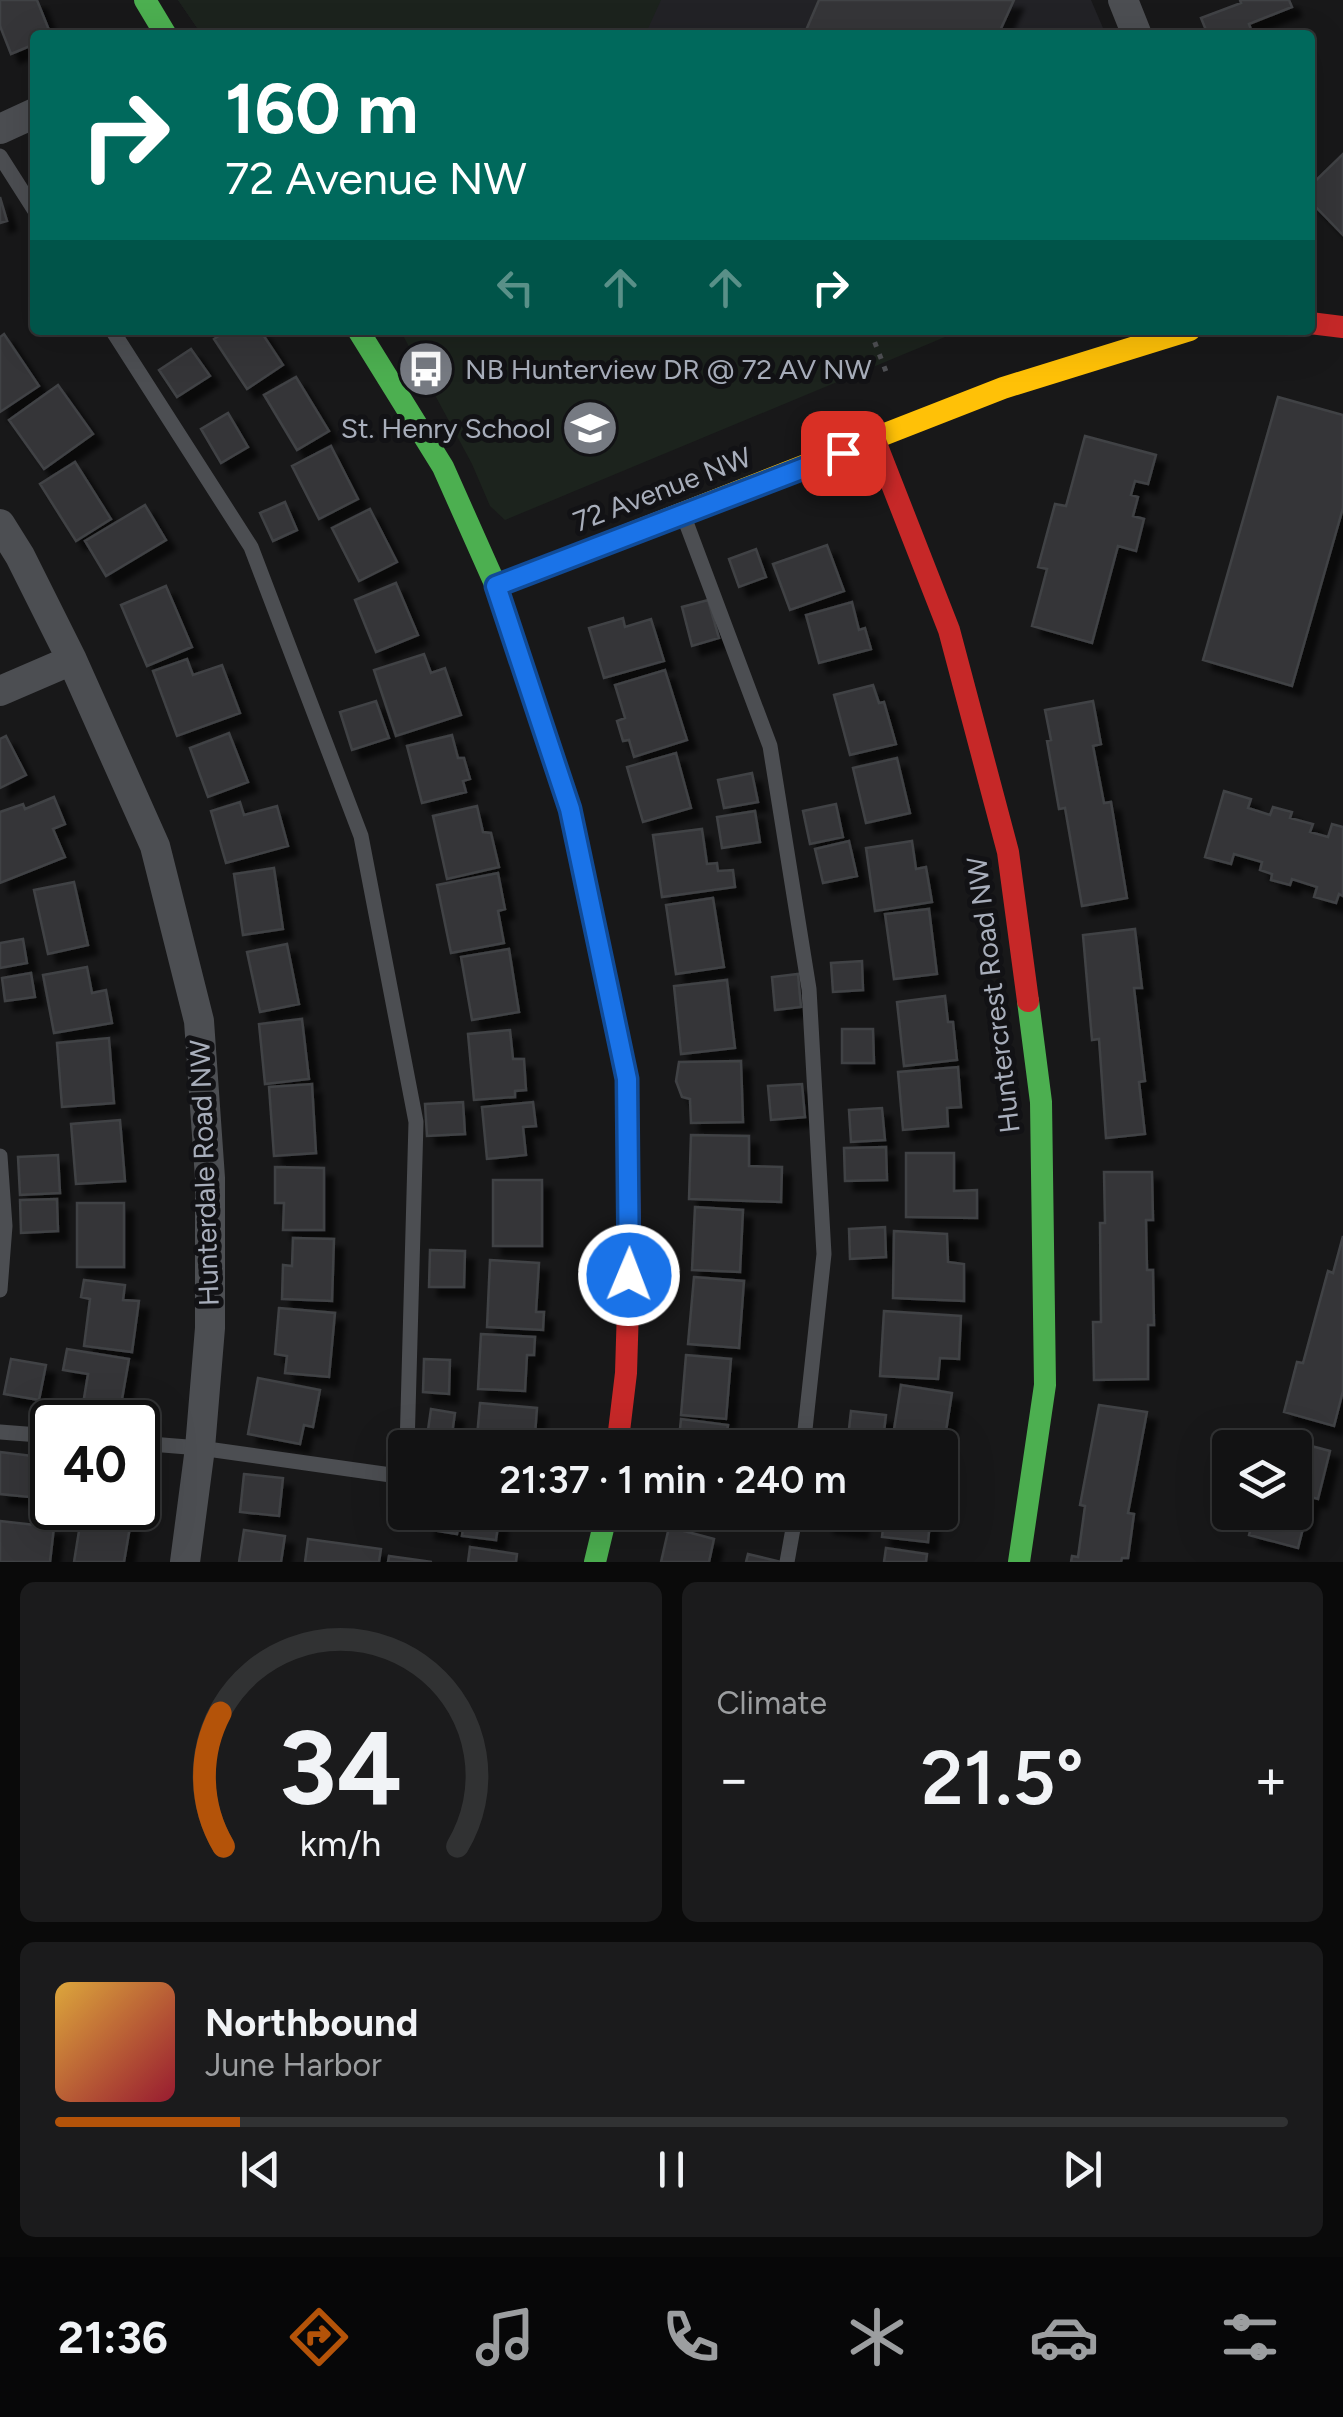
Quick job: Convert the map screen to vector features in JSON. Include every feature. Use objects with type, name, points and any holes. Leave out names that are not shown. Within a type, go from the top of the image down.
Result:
[{"type":"street","points":[[146,0],[163,30]]},
{"type":"street","points":[[1123,0],[1136,30]]},
{"type":"street","points":[[0,129],[30,115]]},
{"type":"street","points":[[1315,324],[1343,327]]},
{"type":"street","points":[[361,335],[443,467],[496,586],[570,809],[627,1079],[630,1242],[626,1373],[618,1430]]},
{"type":"street","name":"72 Avenue NW","points":[[496,586],[1004,388],[1174,335]]},
{"type":"street","name":"Huntercrest Road NW","points":[[875,440],[949,630],[1008,852],[1041,1102],[1046,1385],[1019,1562]]},
{"type":"street","name":"Hunterdale Road NW","points":[[0,524],[72,660],[155,846],[199,1020],[210,1178],[210,1328],[185,1562]]},
{"type":"street","points":[[0,692],[72,660]]},
{"type":"street","points":[[595,1562],[603,1530]]},
{"type":"lane","points":[[0,156],[30,203]]},
{"type":"lane","points":[[115,335],[252,547],[362,836],[416,1122],[407,1430]]},
{"type":"lane","points":[[682,514],[770,746],[809,989],[824,1254],[805,1430]]},
{"type":"lane","points":[[0,1156],[5,1226],[0,1290]]},
{"type":"lane","points":[[0,1432],[30,1434]]},
{"type":"lane","points":[[160,1445],[388,1476]]},
{"type":"lane","points":[[787,1562],[793,1530]]},
{"type":"path","points":[[872,335],[887,374]]},
{"type":"shaded area","points":[[178,0],[1091,0],[1104,30],[199,30]]},
{"type":"shaded area","points":[[178,0],[661,0],[647,30],[199,30]]},
{"type":"shaded area","name":"St. Henry School","points":[[403,335],[950,335],[505,520],[490,506],[472,464]]},
{"type":"building","points":[[0,0],[37,0],[49,30],[30,30],[30,46],[11,54],[0,26]]},
{"type":"building","points":[[819,0],[1014,0],[1000,30],[806,30]]},
{"type":"building","points":[[1240,0],[1289,0],[1292,7],[1249,24],[1251,30],[1206,30],[1201,18],[1241,3]]},
{"type":"building","points":[[1343,154],[1343,235],[1315,206],[1315,181]]},
{"type":"building","points":[[0,197],[7,221],[0,223]]},
{"type":"building","points":[[4,334],[39,386],[0,412],[0,337]]},
{"type":"building","points":[[220,335],[263,335],[283,365],[247,389],[214,339]]},
{"type":"building","points":[[191,349],[210,376],[177,397],[159,370]]},
{"type":"building","points":[[296,377],[329,431],[297,450],[264,395]]},
{"type":"building","points":[[58,385],[93,434],[44,469],[9,420]]},
{"type":"building","points":[[1278,397],[1343,415],[1343,508],[1292,686],[1203,660]]},
{"type":"building","points":[[228,413],[248,447],[221,463],[201,429]]},
{"type":"building","points":[[1085,436],[1156,455],[1148,484],[1135,481],[1131,495],[1138,497],[1133,516],[1144,519],[1136,551],[1118,546],[1092,643],[1032,626],[1047,569],[1038,567],[1055,504],[1066,506]]},
{"type":"building","points":[[331,446],[358,499],[319,519],[292,466]]},
{"type":"building","points":[[75,462],[111,519],[76,541],[40,484]]},
{"type":"building","points":[[285,502],[297,530],[273,541],[260,513]]},
{"type":"building","points":[[145,505],[166,540],[106,576],[85,541]]},
{"type":"building","points":[[370,509],[397,562],[359,581],[332,528]]},
{"type":"building","points":[[827,545],[844,591],[790,610],[773,564]]},
{"type":"building","points":[[756,549],[766,577],[739,587],[729,559]]},
{"type":"building","points":[[396,583],[418,635],[376,652],[355,600]]},
{"type":"building","points":[[166,586],[192,647],[147,666],[121,605]]},
{"type":"building","points":[[708,600],[719,638],[692,646],[682,607]]},
{"type":"building","points":[[852,602],[859,630],[865,628],[871,649],[819,663],[806,615]]},
{"type":"building","points":[[623,618],[625,627],[651,619],[664,661],[604,678],[589,628]]},
{"type":"building","points":[[424,654],[431,673],[445,668],[461,715],[396,736],[374,670]]},
{"type":"building","points":[[187,659],[193,675],[222,665],[240,713],[177,736],[153,671]]},
{"type":"building","points":[[665,670],[687,740],[634,757],[629,740],[623,741],[617,721],[625,718],[615,685]]},
{"type":"building","points":[[873,685],[879,703],[884,702],[896,744],[850,755],[834,695]]},
{"type":"building","points":[[376,701],[389,738],[352,750],[340,712]]},
{"type":"building","points":[[1093,701],[1101,744],[1093,746],[1104,803],[1111,802],[1127,898],[1082,906],[1065,808],[1059,809],[1045,710]]},
{"type":"building","points":[[229,733],[248,782],[208,797],[190,748]]},
{"type":"building","points":[[452,735],[458,758],[464,758],[470,779],[463,781],[466,792],[422,803],[407,746]]},
{"type":"building","points":[[6,736],[26,775],[0,788],[0,739]]},
{"type":"building","points":[[676,753],[691,808],[643,822],[627,767]]},
{"type":"building","points":[[897,758],[910,813],[866,823],[853,768]]},
{"type":"building","points":[[752,773],[758,802],[724,808],[718,780]]},
{"type":"building","points":[[1224,791],[1251,799],[1248,808],[1270,815],[1273,807],[1292,812],[1290,818],[1313,824],[1310,832],[1328,837],[1332,824],[1343,827],[1343,896],[1339,894],[1336,903],[1314,897],[1317,887],[1292,879],[1290,885],[1271,880],[1272,874],[1260,870],[1262,862],[1234,854],[1231,864],[1205,857]]},
{"type":"building","points":[[54,797],[65,824],[53,829],[65,857],[0,883],[0,812],[23,804],[25,809]]},
{"type":"building","points":[[240,802],[244,815],[277,806],[288,846],[226,863],[211,811]]},
{"type":"building","points":[[836,804],[843,837],[810,844],[803,811]]},
{"type":"building","points":[[477,806],[483,832],[491,833],[499,867],[447,879],[433,816]]},
{"type":"building","points":[[755,811],[760,842],[722,848],[717,817]]},
{"type":"building","points":[[702,829],[707,864],[717,863],[718,871],[733,870],[735,887],[662,897],[653,835]]},
{"type":"building","points":[[849,841],[857,876],[823,883],[815,849]]},
{"type":"building","points":[[912,841],[916,869],[926,867],[932,902],[875,911],[866,848]]},
{"type":"building","points":[[274,868],[283,929],[243,935],[234,874]]},
{"type":"building","points":[[498,873],[505,909],[498,911],[504,943],[451,953],[437,885]]},
{"type":"building","points":[[74,882],[88,945],[48,954],[34,890]]},
{"type":"building","points":[[713,898],[724,967],[676,974],[666,905]]},
{"type":"building","points":[[929,909],[937,974],[894,979],[885,914]]},
{"type":"building","points":[[1135,929],[1142,988],[1134,988],[1145,1081],[1139,1082],[1145,1134],[1106,1138],[1099,1039],[1092,1040],[1083,935]]},
{"type":"building","points":[[23,939],[27,963],[0,968],[0,943]]},
{"type":"building","points":[[287,944],[299,1004],[260,1012],[247,952]]},
{"type":"building","points":[[509,949],[519,1012],[472,1020],[461,957]]},
{"type":"building","points":[[862,961],[863,990],[833,992],[831,963]]},
{"type":"building","points":[[87,967],[92,993],[106,990],[112,1023],[54,1033],[43,975]]},
{"type":"building","points":[[31,973],[35,997],[5,1001],[2,978]]},
{"type":"building","points":[[798,974],[801,1007],[775,1010],[772,977]]},
{"type":"building","points":[[727,980],[735,1048],[681,1054],[674,986]]},
{"type":"building","points":[[945,996],[948,1022],[953,1022],[957,1060],[904,1066],[897,1002]]},
{"type":"building","points":[[302,1019],[309,1079],[265,1084],[259,1024]]},
{"type":"building","points":[[842,1029],[873,1029],[874,1063],[842,1063]]},
{"type":"building","points":[[510,1030],[513,1059],[524,1059],[526,1090],[515,1091],[515,1097],[474,1100],[468,1034]]},
{"type":"building","points":[[109,1038],[114,1103],[62,1107],[57,1043]]},
{"type":"building","points":[[741,1061],[743,1122],[691,1123],[690,1099],[682,1097],[676,1081],[679,1062]]},
{"type":"building","points":[[958,1067],[961,1107],[947,1108],[948,1126],[903,1130],[898,1072]]},
{"type":"building","points":[[312,1084],[316,1153],[274,1156],[269,1087]]},
{"type":"building","points":[[802,1084],[805,1117],[771,1120],[768,1086]]},
{"type":"building","points":[[463,1102],[465,1134],[427,1136],[425,1104]]},
{"type":"building","points":[[533,1102],[536,1126],[523,1127],[526,1155],[487,1159],[482,1107]]},
{"type":"building","points":[[882,1108],[885,1140],[851,1142],[849,1110]]},
{"type":"building","points":[[120,1120],[125,1181],[76,1184],[71,1124]]},
{"type":"building","points":[[691,1135],[749,1136],[749,1166],[782,1167],[781,1202],[689,1199]]},
{"type":"building","points":[[886,1147],[887,1180],[845,1181],[844,1148]]},
{"type":"building","points":[[906,1153],[954,1153],[954,1191],[977,1190],[977,1218],[906,1217]]},
{"type":"building","points":[[58,1155],[60,1193],[20,1195],[18,1157]]},
{"type":"building","points":[[275,1167],[324,1168],[324,1230],[283,1230],[284,1203],[275,1203]]},
{"type":"building","points":[[1104,1172],[1152,1172],[1153,1220],[1146,1220],[1147,1270],[1153,1270],[1154,1325],[1148,1325],[1148,1379],[1094,1380],[1093,1322],[1101,1322]]},
{"type":"building","points":[[493,1180],[542,1180],[542,1246],[493,1246]]},
{"type":"building","points":[[57,1199],[58,1231],[21,1233],[20,1200]]},
{"type":"building","points":[[77,1203],[124,1203],[124,1267],[77,1267]]},
{"type":"building","points":[[695,1207],[743,1210],[740,1272],[692,1270]]},
{"type":"building","points":[[885,1227],[886,1257],[850,1259],[849,1229]]},
{"type":"building","points":[[894,1231],[947,1234],[948,1262],[964,1264],[964,1301],[893,1298]]},
{"type":"building","points":[[1343,1236],[1343,1391],[1334,1426],[1284,1412],[1297,1362],[1303,1363],[1328,1271],[1333,1273]]},
{"type":"building","points":[[293,1238],[334,1239],[332,1301],[282,1299],[283,1265],[292,1266]]},
{"type":"building","points":[[430,1250],[465,1251],[464,1287],[429,1287]]},
{"type":"building","points":[[490,1260],[539,1263],[536,1312],[544,1312],[543,1330],[487,1327]]},
{"type":"building","points":[[694,1277],[744,1281],[739,1348],[688,1344]]},
{"type":"building","points":[[84,1280],[125,1285],[123,1300],[139,1301],[132,1352],[84,1346],[90,1299],[81,1297]]},
{"type":"building","points":[[279,1308],[335,1313],[329,1377],[285,1373],[287,1356],[275,1354]]},
{"type":"building","points":[[884,1311],[961,1316],[959,1359],[940,1358],[938,1379],[880,1376]]},
{"type":"building","points":[[481,1334],[535,1337],[534,1355],[527,1355],[525,1391],[478,1389]]},
{"type":"building","points":[[67,1349],[129,1359],[122,1400],[84,1400],[88,1374],[63,1370]]},
{"type":"building","points":[[686,1355],[731,1359],[726,1419],[681,1415]]},
{"type":"building","points":[[11,1359],[46,1365],[39,1400],[4,1394]]},
{"type":"building","points":[[424,1359],[450,1360],[449,1394],[423,1392]]},
{"type":"building","points":[[258,1378],[320,1390],[313,1427],[304,1425],[300,1444],[248,1434]]},
{"type":"building","points":[[901,1385],[952,1393],[946,1430],[894,1430]]},
{"type":"building","points":[[480,1403],[537,1408],[535,1430],[478,1430]]},
{"type":"building","points":[[1099,1405],[1147,1412],[1128,1513],[1134,1514],[1128,1558],[1121,1562],[1071,1562],[1072,1556],[1078,1557],[1085,1506],[1080,1505]]},
{"type":"building","points":[[431,1409],[455,1413],[453,1430],[428,1430]]},
{"type":"building","points":[[851,1411],[886,1415],[884,1430],[849,1430]]},
{"type":"building","points":[[681,1419],[728,1425],[727,1430],[680,1430]]},
{"type":"building","points":[[1312,1446],[1330,1451],[1318,1499],[1312,1497]]},
{"type":"building","points":[[0,1452],[30,1456],[29,1497],[0,1494]]},
{"type":"building","points":[[244,1474],[283,1478],[279,1516],[240,1512]]},
{"type":"building","points":[[0,1521],[30,1524],[30,1530],[54,1530],[50,1562],[0,1562]]},
{"type":"building","points":[[79,1530],[129,1530],[124,1562],[74,1562]]},
{"type":"building","points":[[244,1530],[285,1536],[281,1562],[239,1562]]},
{"type":"building","points":[[463,1530],[497,1530],[496,1540],[462,1536]]},
{"type":"building","points":[[668,1530],[714,1539],[709,1562],[661,1562]]},
{"type":"building","points":[[883,1530],[929,1530],[928,1542],[882,1537]]},
{"type":"building","points":[[1250,1530],[1303,1530],[1298,1548],[1249,1535]]},
{"type":"building","points":[[308,1539],[381,1549],[379,1562],[305,1562]]},
{"type":"building","points":[[470,1547],[517,1554],[516,1562],[468,1562]]},
{"type":"building","points":[[886,1548],[927,1554],[926,1562],[884,1562]]},
{"type":"building","points":[[748,1554],[781,1562],[746,1562]]},
{"type":"building","points":[[389,1556],[432,1562],[388,1562]]},
{"type":"traffic: fast","points":[[145,0],[163,30]]},
{"type":"traffic: fast","points":[[361,335],[443,467],[496,586],[570,809],[603,966]]},
{"type":"traffic: fast","points":[[1019,1562],[1045,1385],[1041,1102],[1028,1001]]},
{"type":"traffic: fast","points":[[595,1562],[603,1530]]},
{"type":"traffic: slow","points":[[496,586],[1003,388],[1174,335]]},
{"type":"traffic: jam","points":[[1315,324],[1343,327]]},
{"type":"traffic: jam","points":[[875,441],[949,630],[1008,852],[1028,1001]]},
{"type":"traffic: jam","points":[[603,966],[627,1079],[630,1242],[626,1373],[619,1430]]},
{"type":"place","name":"NB Hunterview DR @ 72 AV NW","points":[[426,369]]},
{"type":"place","name":"St. Henry School","points":[[590,428]]},
{"type":"route","points":[[629,1275],[627,1079],[570,809],[496,586],[843,453]]}]
